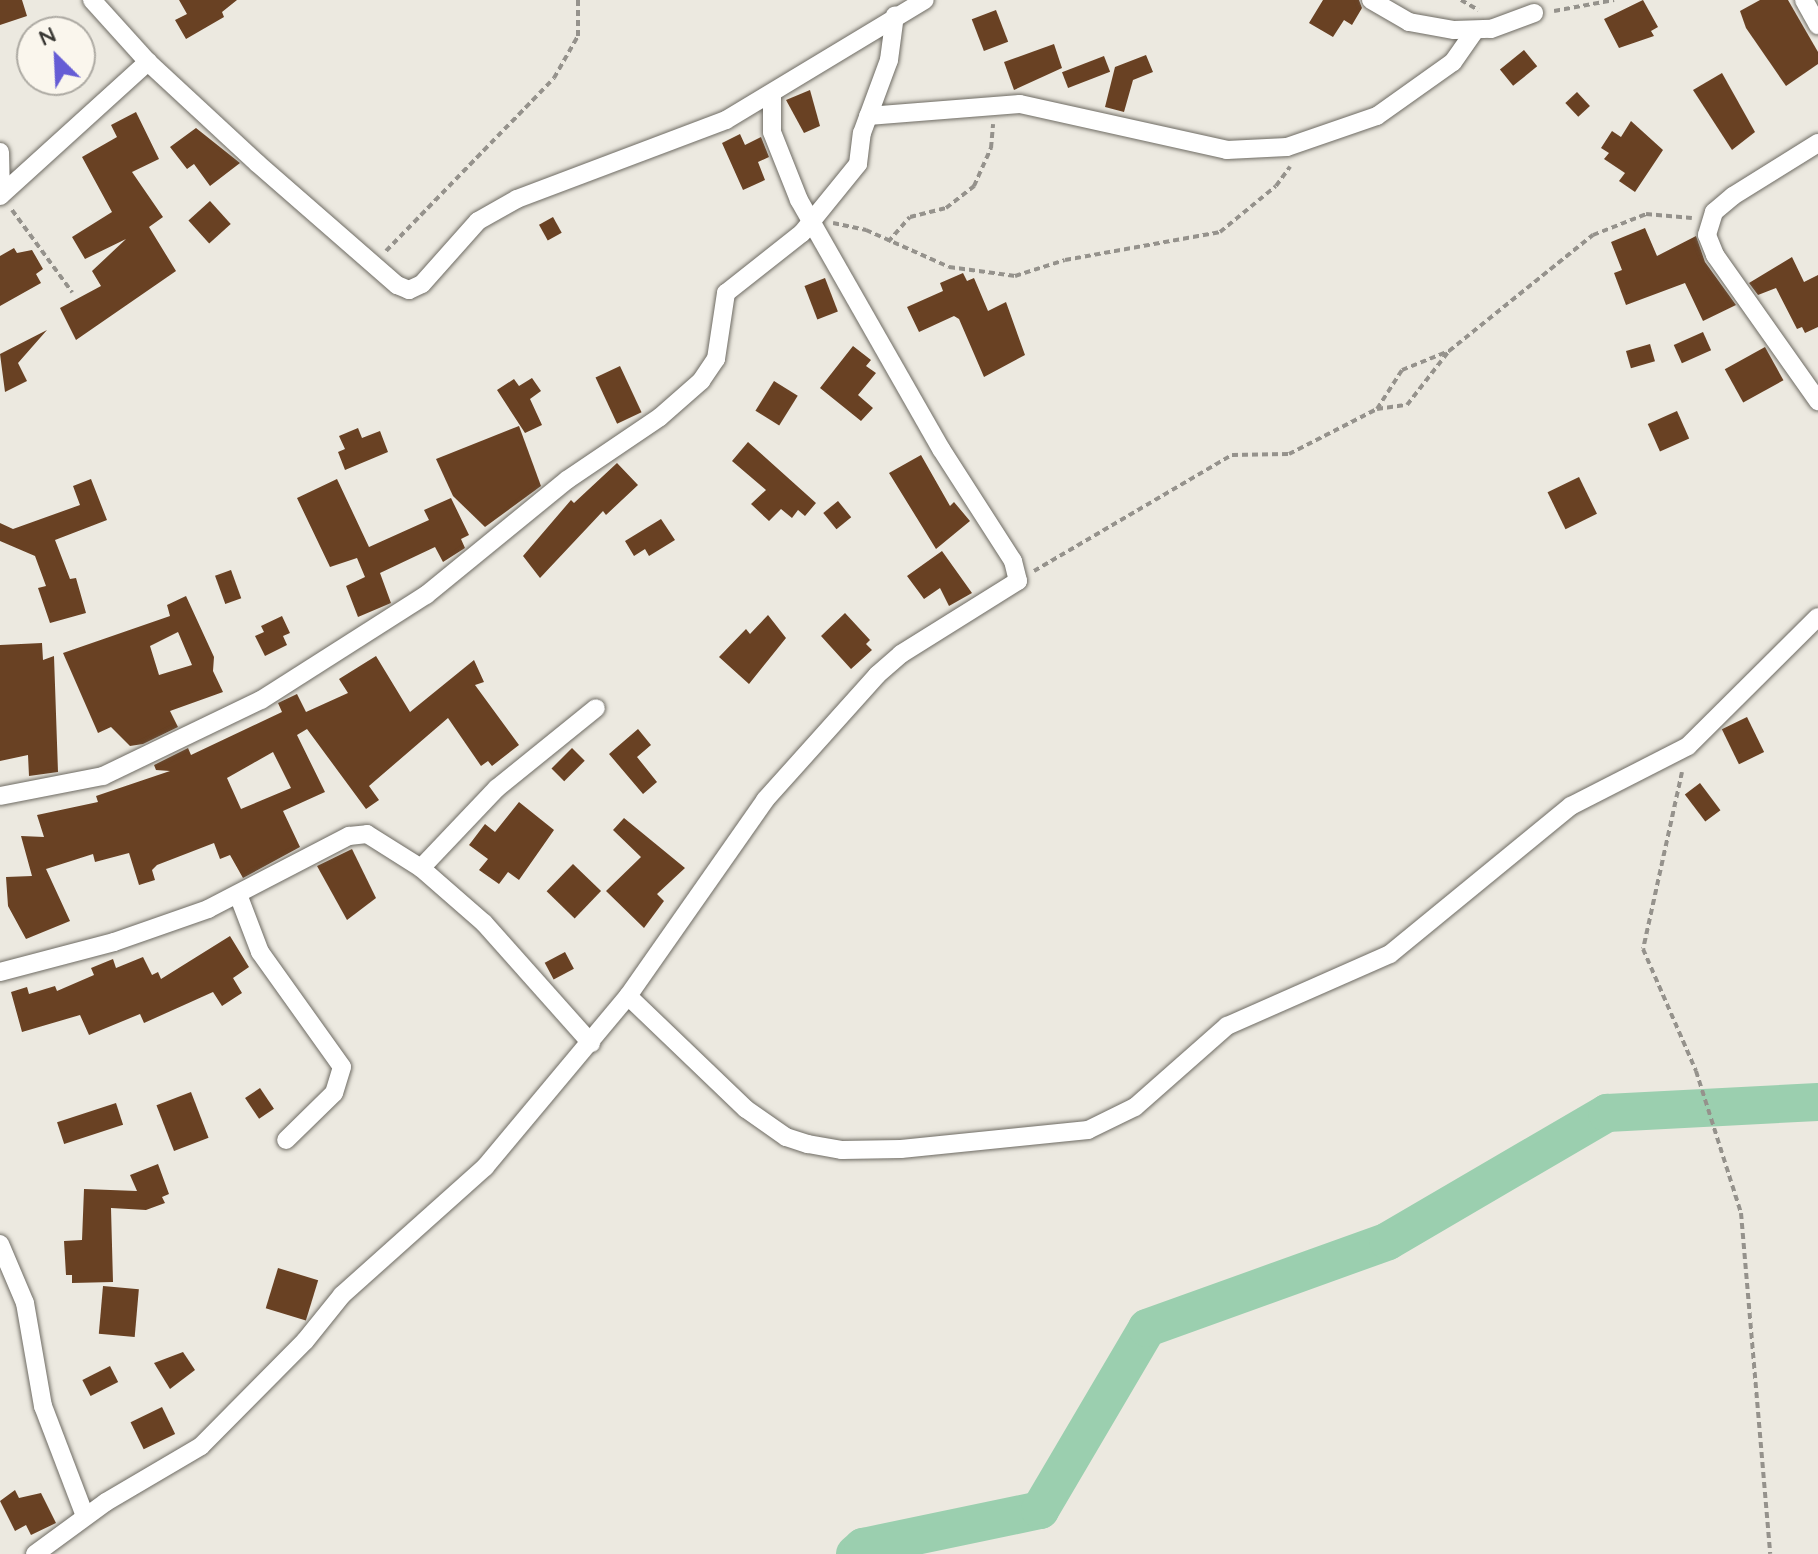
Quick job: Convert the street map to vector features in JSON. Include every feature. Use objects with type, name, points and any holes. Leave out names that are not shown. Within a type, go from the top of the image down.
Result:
[{"type":"street","points":[[92,0],[148,62],[257,163],[375,261],[397,285],[409,290],[422,284],[478,221],[517,199],[726,120],[772,97],[895,15],[925,0]]},
{"type":"street","points":[[1371,0],[1409,22],[1475,31],[1534,13]]},
{"type":"street","points":[[1804,0],[1818,25]]},
{"type":"street","points":[[0,796],[103,776],[261,700],[426,595],[567,480],[660,417],[701,381],[716,359],[726,293],[814,220],[858,164],[868,116],[889,60],[895,15]]},
{"type":"street","points":[[868,116],[992,105],[1048,107],[1227,150],[1303,143],[1386,110],[1453,62],[1475,31]]},
{"type":"street","points":[[1,196],[148,62]]},
{"type":"street","points":[[35,1554],[85,1516],[201,1446],[305,1341],[342,1295],[485,1167],[628,996],[765,800],[877,675],[901,654],[1018,581],[1013,561],[941,449],[778,156],[769,116],[772,97]]},
{"type":"street","points":[[1818,143],[1733,196],[1709,222],[1715,255],[1818,401]]},
{"type":"street","points":[[0,152],[1,196]]},
{"type":"street","points":[[628,996],[746,1109],[786,1137],[808,1144],[842,1150],[901,1149],[1088,1130],[1135,1107],[1227,1026],[1390,954],[1571,806],[1688,746],[1818,617]]},
{"type":"street","points":[[421,868],[497,788],[596,708]]},
{"type":"street","points":[[0,972],[114,942],[239,897],[349,836],[367,834],[421,868],[516,954],[591,1043]]},
{"type":"street","points":[[239,897],[265,961],[342,1067],[334,1093],[286,1140]]},
{"type":"street","points":[[0,1244],[25,1303],[43,1406],[85,1516]]},
{"type":"path","points":[[375,261],[554,78],[578,36],[578,0]]},
{"type":"path","points":[[888,242],[910,217],[946,208],[974,186],[991,148],[992,105]]},
{"type":"path","points":[[814,220],[851,225],[949,267],[1015,276],[1065,260],[1206,236],[1227,229],[1276,186],[1303,143]]},
{"type":"path","points":[[1,196],[72,292]]},
{"type":"path","points":[[1018,581],[1215,463],[1244,452],[1289,454],[1377,409],[1414,400],[1449,351],[1593,235],[1646,214],[1709,222]]},
{"type":"path","points":[[1377,409],[1402,370],[1449,351]]},
{"type":"path","points":[[1688,746],[1643,949],[1696,1071],[1741,1213],[1770,1554]]},
{"type":"building","points":[[0,0],[22,0],[27,16],[16,16],[16,20],[0,25]]},
{"type":"building","points":[[179,0],[237,0],[222,12],[224,17],[186,39],[175,20],[187,14]]},
{"type":"building","points":[[1323,0],[1359,0],[1362,8],[1352,25],[1344,20],[1333,37],[1309,23]]},
{"type":"building","points":[[1643,0],[1658,27],[1651,31],[1654,36],[1619,48],[1604,19]]},
{"type":"building","points":[[1760,0],[1788,0],[1818,52],[1818,64],[1786,86],[1746,28],[1740,11]]},
{"type":"building","points":[[996,10],[1008,42],[984,51],[972,19]]},
{"type":"building","points":[[1054,44],[1062,68],[1014,90],[1004,62]]},
{"type":"building","points":[[1524,50],[1537,66],[1513,86],[1500,70]]},
{"type":"building","points":[[1146,55],[1153,72],[1133,80],[1124,112],[1105,107],[1115,67]]},
{"type":"building","points":[[1104,56],[1110,72],[1068,88],[1062,72]]},
{"type":"building","points":[[1722,73],[1755,132],[1732,150],[1693,90]]},
{"type":"building","points":[[810,90],[820,126],[804,133],[786,100]]},
{"type":"building","points":[[1577,92],[1590,106],[1578,117],[1565,103]]},
{"type":"building","points":[[136,112],[159,159],[132,172],[163,217],[149,227],[176,271],[76,340],[60,308],[101,286],[92,271],[126,239],[85,259],[72,237],[112,212],[82,157],[117,137],[111,125]]},
{"type":"building","points":[[1631,121],[1663,150],[1635,192],[1619,181],[1625,173],[1604,159],[1609,153],[1601,148],[1612,131],[1621,137]]},
{"type":"building","points":[[196,128],[240,163],[210,186],[194,164],[187,169],[170,147]]},
{"type":"building","points":[[740,134],[745,145],[761,137],[769,157],[758,162],[765,180],[743,190],[722,143]]},
{"type":"building","points":[[210,201],[231,224],[209,243],[188,220]]},
{"type":"building","points":[[553,217],[562,233],[548,241],[539,225]]},
{"type":"building","points":[[1645,228],[1657,256],[1696,236],[1705,262],[1736,305],[1703,321],[1685,283],[1626,305],[1614,273],[1622,270],[1611,242]]},
{"type":"building","points":[[14,248],[17,253],[32,250],[43,269],[36,274],[41,283],[0,306],[0,256]]},
{"type":"building","points":[[1792,257],[1804,282],[1818,275],[1818,327],[1805,333],[1802,327],[1797,329],[1776,288],[1758,295],[1749,283]]},
{"type":"building","points":[[963,273],[967,281],[974,278],[988,311],[1006,302],[1025,355],[984,377],[959,319],[954,316],[919,332],[907,307],[943,291],[940,283]]},
{"type":"building","points":[[825,278],[838,312],[817,319],[804,286]]},
{"type":"building","points":[[47,330],[18,363],[27,381],[5,392],[0,354]]},
{"type":"building","points":[[1703,332],[1711,350],[1682,363],[1674,345]]},
{"type":"building","points":[[1650,344],[1655,361],[1631,368],[1626,351]]},
{"type":"building","points":[[853,346],[871,360],[866,366],[876,373],[858,395],[873,408],[861,421],[820,388]]},
{"type":"building","points":[[1765,347],[1783,380],[1743,403],[1725,369]]},
{"type":"building","points":[[620,366],[642,412],[617,424],[596,377]]},
{"type":"building","points":[[532,378],[541,391],[530,399],[542,425],[525,433],[497,390],[514,379],[519,386]]},
{"type":"building","points":[[774,381],[798,396],[779,426],[755,411]]},
{"type":"building","points":[[1677,411],[1689,438],[1660,451],[1648,424]]},
{"type":"building","points":[[519,426],[541,486],[485,527],[453,496],[436,459]]},
{"type":"building","points":[[358,428],[362,438],[380,431],[388,452],[345,470],[338,452],[345,449],[339,436]]},
{"type":"building","points":[[748,442],[816,503],[805,516],[798,510],[792,518],[781,509],[769,521],[751,504],[766,490],[732,461]]},
{"type":"building","points":[[921,455],[950,506],[954,502],[970,521],[936,549],[889,473]]},
{"type":"building","points":[[617,463],[638,485],[606,515],[603,511],[540,578],[523,556],[571,500],[574,503]]},
{"type":"building","points":[[1579,477],[1597,514],[1566,529],[1548,492]]},
{"type":"building","points":[[91,479],[107,520],[55,540],[70,579],[76,578],[86,613],[50,623],[38,588],[46,586],[35,556],[0,541],[0,523],[13,529],[80,505],[73,486]]},
{"type":"building","points":[[337,479],[369,547],[429,520],[424,510],[451,498],[469,535],[461,539],[465,548],[443,562],[435,547],[380,573],[391,603],[358,617],[346,586],[365,577],[357,558],[330,567],[297,498]]},
{"type":"building","points":[[838,501],[851,517],[836,529],[823,513]]},
{"type":"building","points":[[661,519],[675,540],[649,556],[645,549],[634,556],[625,541]]},
{"type":"building","points":[[942,551],[972,593],[949,606],[940,588],[924,599],[907,576]]},
{"type":"building","points":[[231,570],[241,598],[225,604],[215,576]]},
{"type":"building","points":[[186,596],[214,657],[213,671],[223,692],[170,711],[178,727],[143,744],[130,746],[111,727],[98,733],[63,653],[170,616],[167,605]],"holes":[[[178,632],[192,665],[159,675],[150,646]]]},
{"type":"building","points":[[845,613],[870,640],[866,644],[872,650],[851,669],[821,636]]},
{"type":"building","points":[[768,615],[786,638],[749,684],[719,657],[746,629],[750,634]]},
{"type":"building","points":[[282,616],[290,633],[283,636],[287,645],[265,656],[255,636],[264,632],[261,626]]},
{"type":"building","points":[[42,643],[43,660],[54,656],[58,772],[29,776],[28,755],[0,761],[0,645]]},
{"type":"building","points":[[376,656],[410,712],[474,660],[484,682],[475,685],[519,745],[492,766],[488,761],[481,766],[448,718],[369,786],[379,800],[366,809],[307,729],[297,735],[325,792],[283,811],[300,847],[243,878],[230,855],[220,859],[214,843],[157,865],[152,870],[155,880],[139,885],[129,853],[95,862],[93,854],[46,869],[70,921],[26,939],[8,906],[6,877],[32,876],[21,836],[44,837],[37,815],[98,802],[96,796],[170,771],[156,770],[154,765],[188,748],[191,755],[282,712],[278,703],[297,694],[306,712],[348,693],[339,679]],"holes":[[[273,752],[291,788],[241,809],[227,778]]]},
{"type":"building","points":[[1747,717],[1764,752],[1739,764],[1722,729]]},
{"type":"building","points":[[638,729],[651,745],[637,757],[657,782],[643,794],[609,754]]},
{"type":"building","points":[[572,748],[585,761],[564,781],[551,769]]},
{"type":"building","points":[[1700,783],[1720,810],[1705,822],[1685,794]]},
{"type":"building","points":[[519,802],[554,830],[519,880],[508,872],[499,884],[479,870],[488,859],[469,845],[485,824],[495,832]]},
{"type":"building","points":[[624,818],[685,868],[657,894],[664,901],[644,928],[606,891],[641,857],[613,830]]},
{"type":"building","points":[[352,849],[376,898],[347,920],[317,866]]},
{"type":"building","points":[[573,864],[601,891],[575,918],[547,891]]},
{"type":"building","points":[[230,936],[249,967],[233,978],[242,993],[222,1006],[213,992],[144,1023],[140,1014],[89,1035],[80,1015],[22,1032],[11,992],[27,987],[29,994],[55,986],[57,991],[94,975],[91,968],[113,959],[116,968],[143,957],[152,975],[158,972],[161,979]]},
{"type":"building","points":[[565,952],[574,969],[554,980],[545,963]]},
{"type":"building","points":[[260,1088],[274,1109],[259,1119],[245,1098]]},
{"type":"building","points":[[191,1092],[209,1138],[174,1151],[156,1105]]},
{"type":"building","points":[[116,1103],[123,1125],[64,1144],[57,1122]]},
{"type":"building","points":[[158,1164],[169,1194],[162,1197],[165,1203],[146,1210],[111,1208],[113,1282],[72,1283],[72,1275],[66,1275],[64,1241],[82,1240],[84,1189],[137,1191],[130,1175]]},
{"type":"building","points":[[278,1268],[318,1280],[306,1320],[266,1308]]},
{"type":"building","points":[[103,1286],[139,1289],[135,1337],[99,1334]]},
{"type":"building","points":[[183,1352],[195,1370],[170,1389],[154,1363]]},
{"type":"building","points":[[110,1366],[118,1382],[91,1396],[82,1380]]},
{"type":"building","points":[[162,1407],[175,1434],[144,1449],[131,1422]]},
{"type":"building","points":[[15,1490],[19,1498],[41,1493],[56,1523],[31,1535],[26,1525],[15,1531],[0,1501]]},
{"type":"waterway","points":[[855,1554],[863,1547],[1040,1510],[1147,1328],[1388,1241],[1607,1113],[1818,1102]]}]
